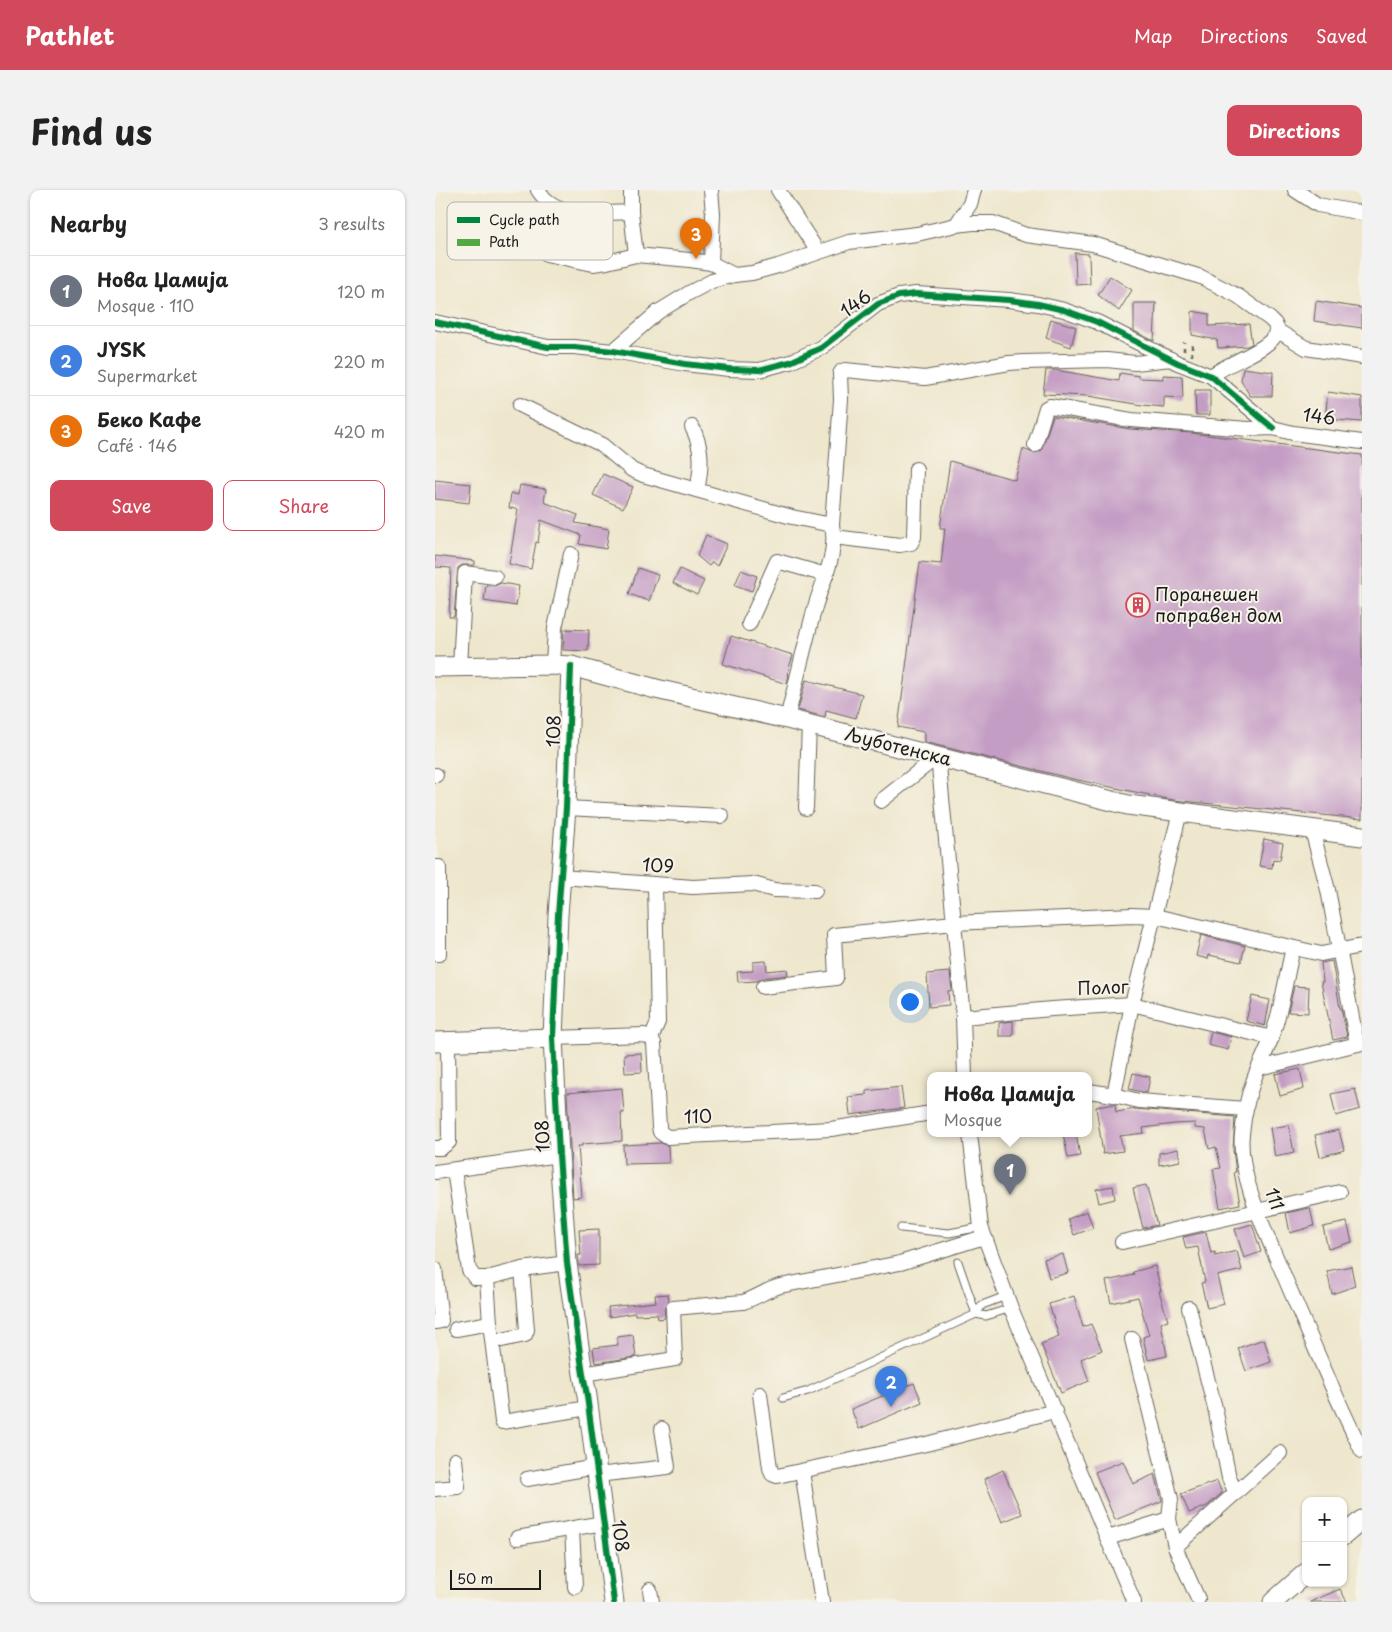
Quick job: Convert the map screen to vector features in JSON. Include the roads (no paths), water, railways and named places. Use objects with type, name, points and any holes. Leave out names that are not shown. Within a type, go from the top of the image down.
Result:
[{"type":"street","points":[[538,190],[544,199],[549,202]]},
{"type":"street","points":[[631,190],[631,212],[636,255]]},
{"type":"street","points":[[711,190],[713,214],[711,263]]},
{"type":"street","points":[[778,190],[818,252]]},
{"type":"street","points":[[955,225],[970,204],[974,190]]},
{"type":"street","points":[[1295,190],[1318,205],[1362,213]]},
{"type":"street","points":[[613,212],[631,212]]},
{"type":"street","points":[[613,351],[658,312],[712,281],[734,275],[753,273],[849,242],[917,234],[955,225],[993,223],[1026,235],[1093,244],[1201,277],[1231,292],[1270,318],[1278,331],[1306,348],[1362,357]]},
{"type":"street","points":[[574,260],[593,264],[636,255],[711,263],[734,275]]},
{"type":"street","name":"146","points":[[435,322],[548,346],[613,351],[729,369],[759,370],[790,362],[821,348],[878,304],[899,296],[917,294],[965,298],[990,297],[1039,304],[1064,310],[1106,326],[1171,359],[1211,376],[1273,428]]},
{"type":"street","points":[[1211,376],[1230,363],[1267,344],[1275,337],[1278,331]]},
{"type":"street","points":[[787,719],[813,614],[826,575],[833,531],[842,371],[925,378],[1024,362],[1107,360],[1135,363],[1171,359]]},
{"type":"street","points":[[520,405],[602,445],[632,470],[643,476],[800,519],[833,531],[900,545],[911,543],[914,537],[916,469]]},
{"type":"street","name":"146","points":[[1035,445],[1046,408],[1050,406],[1131,420],[1248,429],[1273,428],[1293,433],[1362,442]]},
{"type":"street","points":[[692,427],[698,439],[701,455],[701,472],[697,490]]},
{"type":"street","points":[[553,664],[555,628],[571,554]]},
{"type":"street","points":[[749,624],[777,561],[826,575]]},
{"type":"street","points":[[460,667],[465,573],[495,577]]},
{"type":"street","name":"Љуботенска","points":[[435,667],[553,664],[571,666],[656,689],[938,756],[1128,805],[1362,836]]},
{"type":"street","name":"108","points":[[571,666],[566,808],[556,958],[553,1038],[567,1263],[614,1602]]},
{"type":"street","points":[[806,808],[809,725]]},
{"type":"street","points":[[881,801],[938,756]]},
{"type":"street","points":[[938,756],[963,1017],[965,1072]]},
{"type":"street","points":[[566,808],[722,816]]},
{"type":"street","points":[[1114,1094],[1132,1004],[1181,812]]},
{"type":"street","points":[[1259,1068],[1360,1043],[1328,890],[1312,830]]},
{"type":"street","points":[[435,867],[439,867],[439,954],[435,954]]},
{"type":"street","name":"109","points":[[561,877],[693,887],[753,884],[773,890],[815,891]]},
{"type":"street","points":[[435,1148],[441,1148],[449,1142],[441,1042],[644,1036],[651,1038],[658,1022],[655,885]]},
{"type":"street","points":[[763,987],[836,978],[834,935],[954,922],[1132,915],[1155,916],[1321,954],[1362,946]]},
{"type":"street","name":"111","points":[[1293,948],[1279,1015],[1272,1038],[1251,1087],[1242,1134],[1241,1153],[1258,1212],[1345,1418],[1362,1451]]},
{"type":"street","name":"Полог","points":[[963,1017],[1132,1004],[1272,1038]]},
{"type":"street","name":"110","points":[[651,1038],[654,1043],[659,1127],[660,1132],[667,1137],[831,1129],[927,1115]]},
{"type":"street","points":[[1092,1091],[1114,1094],[1139,1101],[1246,1110]]},
{"type":"street","points":[[970,1137],[983,1232],[1008,1302],[1134,1602]]},
{"type":"street","points":[[435,1172],[559,1155]]},
{"type":"street","points":[[454,1170],[469,1270],[475,1278],[487,1278],[521,1269],[567,1263]]},
{"type":"street","points":[[1122,1242],[1340,1192]]},
{"type":"street","points":[[583,1374],[675,1359],[673,1308],[743,1302],[751,1300],[766,1290],[780,1286],[900,1263],[983,1232]]},
{"type":"street","points":[[435,1269],[441,1321],[435,1322]]},
{"type":"street","points":[[502,1340],[525,1335],[527,1330],[521,1269]]},
{"type":"street","points":[[487,1278],[490,1323],[502,1422],[588,1408]]},
{"type":"street","points":[[1189,1308],[1215,1408],[1229,1478],[1236,1493]]},
{"type":"street","points":[[456,1329],[490,1323]]},
{"type":"street","points":[[1133,1339],[1171,1499],[1169,1519],[1175,1547],[1198,1600]]},
{"type":"street","points":[[760,1394],[770,1468],[772,1474],[777,1476],[926,1444],[1055,1411]]},
{"type":"street","points":[[527,1479],[596,1471],[668,1467],[662,1429]]},
{"type":"street","points":[[1175,1547],[1280,1453]]},
{"type":"street","points":[[435,1489],[458,1487],[455,1460]]},
{"type":"street","points":[[802,1471],[822,1602]]},
{"type":"street","points":[[1107,1538],[1169,1519]]},
{"type":"street","points":[[1347,1533],[1362,1520]]},
{"type":"street","points":[[517,1538],[603,1524]]},
{"type":"street","points":[[571,1529],[575,1587]]},
{"type":"street","points":[[1273,1602],[1302,1576]]},
{"type":"lane","points":[[901,1228],[949,1233],[983,1232]]},
{"type":"lane","points":[[959,1262],[976,1314]]},
{"type":"lane","points":[[976,1314],[987,1316],[1008,1302]]},
{"type":"lane","points":[[783,1398],[807,1391],[976,1314],[982,1305],[1008,1302]]},
{"type":"place","name":"Беко Кафе","points":[[696,259]]},
{"type":"place","name":"Поранешен поправен дом","points":[[1138,605]]},
{"type":"place","name":"Нова Џамија","points":[[1010,1195]]},
{"type":"place","name":"JYSK","points":[[891,1407]]}]
